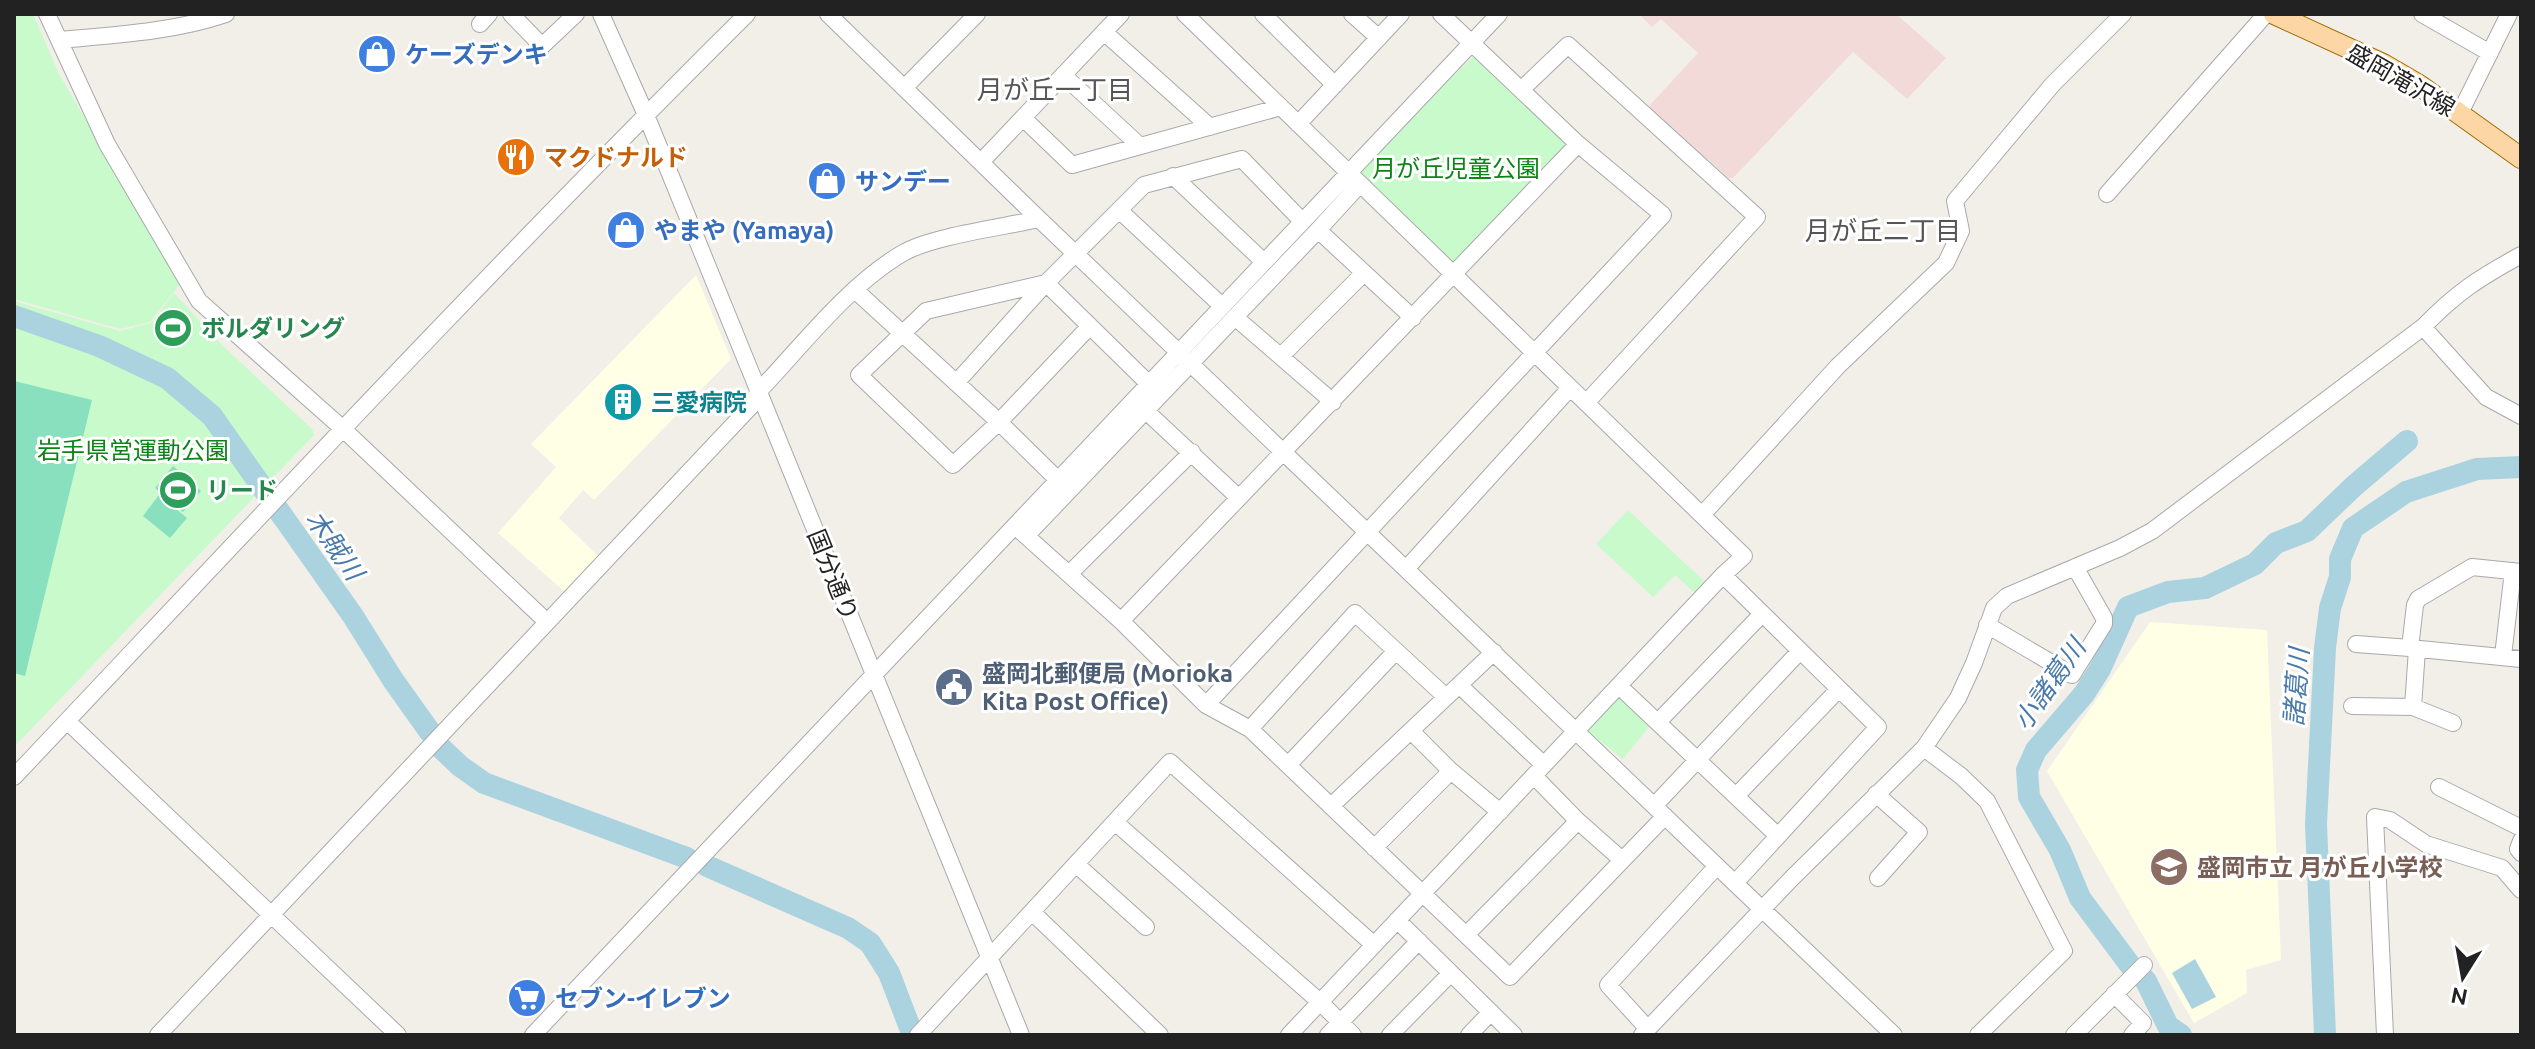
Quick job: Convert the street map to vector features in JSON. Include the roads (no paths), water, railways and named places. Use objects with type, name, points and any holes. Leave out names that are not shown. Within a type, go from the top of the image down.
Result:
[{"type":"main road","name":"盛岡滝沢線","points":[[2274,14],[2383,64],[2419,85],[2521,158]]},
{"type":"street","points":[[47,14],[107,144],[199,301],[342,428],[546,621]]},
{"type":"street","points":[[59,40],[119,35],[226,14]]},
{"type":"street","points":[[511,14],[542,46],[576,14]]},
{"type":"street","name":"国分通り","points":[[601,14],[646,115],[1021,1035]]},
{"type":"street","points":[[14,777],[342,428],[747,14]]},
{"type":"street","points":[[828,14],[1894,1035]]},
{"type":"street","points":[[904,88],[977,14]]},
{"type":"street","points":[[981,162],[1121,14]]},
{"type":"street","points":[[1263,14],[1335,85]]},
{"type":"street","points":[[1352,14],[1379,38]]},
{"type":"street","points":[[1298,124],[1401,14]]},
{"type":"street","points":[[1206,705],[1663,215],[1578,144],[1441,14]]},
{"type":"street","points":[[533,1035],[874,675],[1146,411],[1236,318],[1318,230],[1354,178],[1471,42],[1499,14]]},
{"type":"street","points":[[1702,515],[1838,366],[1946,263],[1961,231],[1955,201],[2052,85],[2123,14]]},
{"type":"street","points":[[2107,194],[2266,14]]},
{"type":"street","points":[[2422,14],[2490,53]]},
{"type":"street","points":[[2460,113],[2509,14]]},
{"type":"street","points":[[1195,17],[1298,124],[1744,556],[1289,1035]]},
{"type":"street","points":[[1104,32],[1210,127]]},
{"type":"street","points":[[1521,90],[1568,45],[1757,217],[1586,403]]},
{"type":"street","points":[[1063,75],[1140,146]]},
{"type":"street","points":[[1023,118],[1072,165],[1281,107]]},
{"type":"street","points":[[1121,621],[1578,144]]},
{"type":"street","points":[[956,383],[1046,283],[1144,185],[1242,159],[1302,221]]},
{"type":"street","points":[[1173,176],[1264,262]]},
{"type":"street","points":[[1020,531],[1058,480],[1302,221],[1354,178]]},
{"type":"street","points":[[1119,210],[1222,306]]},
{"type":"street","points":[[158,1035],[752,405],[758,392],[855,290],[904,252],[1039,219]]},
{"type":"street","points":[[1318,230],[1413,318]]},
{"type":"street","points":[[1717,866],[1608,985],[1645,1032],[1762,909],[1924,748],[1958,698],[1994,608],[2007,596],[2120,548],[2152,531],[2423,327],[2451,298],[2521,255]]},
{"type":"street","points":[[1281,356],[1364,273]]},
{"type":"street","points":[[1046,283],[1149,384]]},
{"type":"street","points":[[1046,283],[926,311],[859,375],[953,465],[999,422],[1090,326]]},
{"type":"street","points":[[855,290],[1058,480]]},
{"type":"street","points":[[1236,318],[1333,402]]},
{"type":"street","points":[[2423,327],[2486,397],[2521,416]]},
{"type":"street","points":[[1406,569],[1570,388]]},
{"type":"street","points":[[1146,411],[1239,498]]},
{"type":"street","points":[[1069,574],[1192,452]]},
{"type":"street","points":[[1020,531],[1121,621],[1206,705],[1250,729],[1510,977],[1622,860],[1698,759],[1800,651]]},
{"type":"street","points":[[1987,625],[2072,675],[2104,624],[2104,618],[2075,567]]},
{"type":"street","points":[[2413,707],[2415,605],[2418,599],[2472,567],[2517,572],[2503,656]]},
{"type":"street","points":[[1723,575],[1878,727],[1735,883]]},
{"type":"street","points":[[1250,729],[1355,613],[1446,697]]},
{"type":"street","points":[[1658,722],[1762,614]]},
{"type":"street","points":[[2356,644],[2521,659]]},
{"type":"street","points":[[1288,765],[1396,651]]},
{"type":"street","points":[[1331,806],[1494,652]]},
{"type":"street","points":[[1459,685],[1539,771],[1578,821],[1622,860]]},
{"type":"street","points":[[1619,686],[1778,836]]},
{"type":"street","points":[[1736,796],[1839,689]]},
{"type":"street","points":[[2352,706],[2413,707],[2453,723]]},
{"type":"street","points":[[67,721],[398,1035]]},
{"type":"street","points":[[1411,731],[1451,771],[1500,812]]},
{"type":"street","points":[[1924,748],[1987,801],[2064,951],[1978,1035]]},
{"type":"street","points":[[918,1035],[1170,762],[1374,945]]},
{"type":"street","points":[[1374,848],[1451,771]]},
{"type":"street","points":[[2439,787],[2521,828]]},
{"type":"street","points":[[1876,794],[1919,832],[1878,878]]},
{"type":"street","points":[[2385,1035],[2375,817],[2390,820],[2426,844],[2502,868],[2520,886]]},
{"type":"street","points":[[1466,935],[1578,821]]},
{"type":"street","points":[[1116,823],[1320,1002],[1353,1035]]},
{"type":"street","points":[[2521,841],[2518,849],[2521,853]]},
{"type":"street","points":[[1077,865],[1146,927]]},
{"type":"street","points":[[1032,912],[1160,1035]]},
{"type":"street","points":[[1397,920],[1514,1035]]},
{"type":"street","points":[[1328,1035],[1419,941]]},
{"type":"street","points":[[2074,1035],[2139,969]]},
{"type":"street","points":[[1390,1035],[1451,973]]},
{"type":"street","points":[[2114,994],[2143,1023],[2132,1035]]},
{"type":"street","points":[[1469,1035],[1491,1012]]},
{"type":"water","points":[[2195,959],[2216,997],[2192,1009],[2172,973]]},
{"type":"waterway","name":"木賊川","points":[[14,316],[99,346],[167,378],[212,416],[353,616],[430,732]]},
{"type":"waterway","name":"小諸葛川","points":[[2181,1035],[2168,1026],[2146,981],[2130,965],[2080,898],[2060,850],[2029,797],[2027,770],[2036,750],[2084,694],[2100,669],[2128,607],[2168,592],[2205,588],[2255,564],[2276,543],[2307,531],[2407,441]]},
{"type":"waterway","name":"諸葛川","points":[[2325,1035],[2316,824],[2325,648],[2330,608],[2340,577],[2340,559],[2353,528],[2406,492],[2477,469],[2521,467]]},
{"type":"waterway","name":"木賊川","points":[[441,748],[484,783],[687,858]]},
{"type":"waterway","name":"木賊川","points":[[707,866],[848,928],[870,943],[889,973],[912,1033]]},
{"type":"place","name":"ケーズデンキ","points":[[377,54]]},
{"type":"place","name":"マクドナルド","points":[[516,157]]},
{"type":"place","name":"サンデー","points":[[827,181]]},
{"type":"place","name":"やまや (Yamaya)","points":[[626,230]]},
{"type":"place","name":"ボルダリング","points":[[173,328]]},
{"type":"place","name":"三愛病院","points":[[623,402]]},
{"type":"place","name":"リード","points":[[178,490]]},
{"type":"place","name":"盛岡北郵便局 (Morioka Kita Post Office)","points":[[954,687]]},
{"type":"place","name":"盛岡市立 月が丘小学校","points":[[2169,867]]},
{"type":"place","name":"セブン-イレブン","points":[[527,998]]},
{"type":"district","name":"月が丘一丁目","points":[[1055,89]]},
{"type":"district","name":"月が丘二丁目","points":[[1883,230]]},
{"type":"park label","name":"月が丘児童公園","points":[[1456,168]]},
{"type":"park label","name":"岩手県営運動公園","points":[[133,450]]}]
